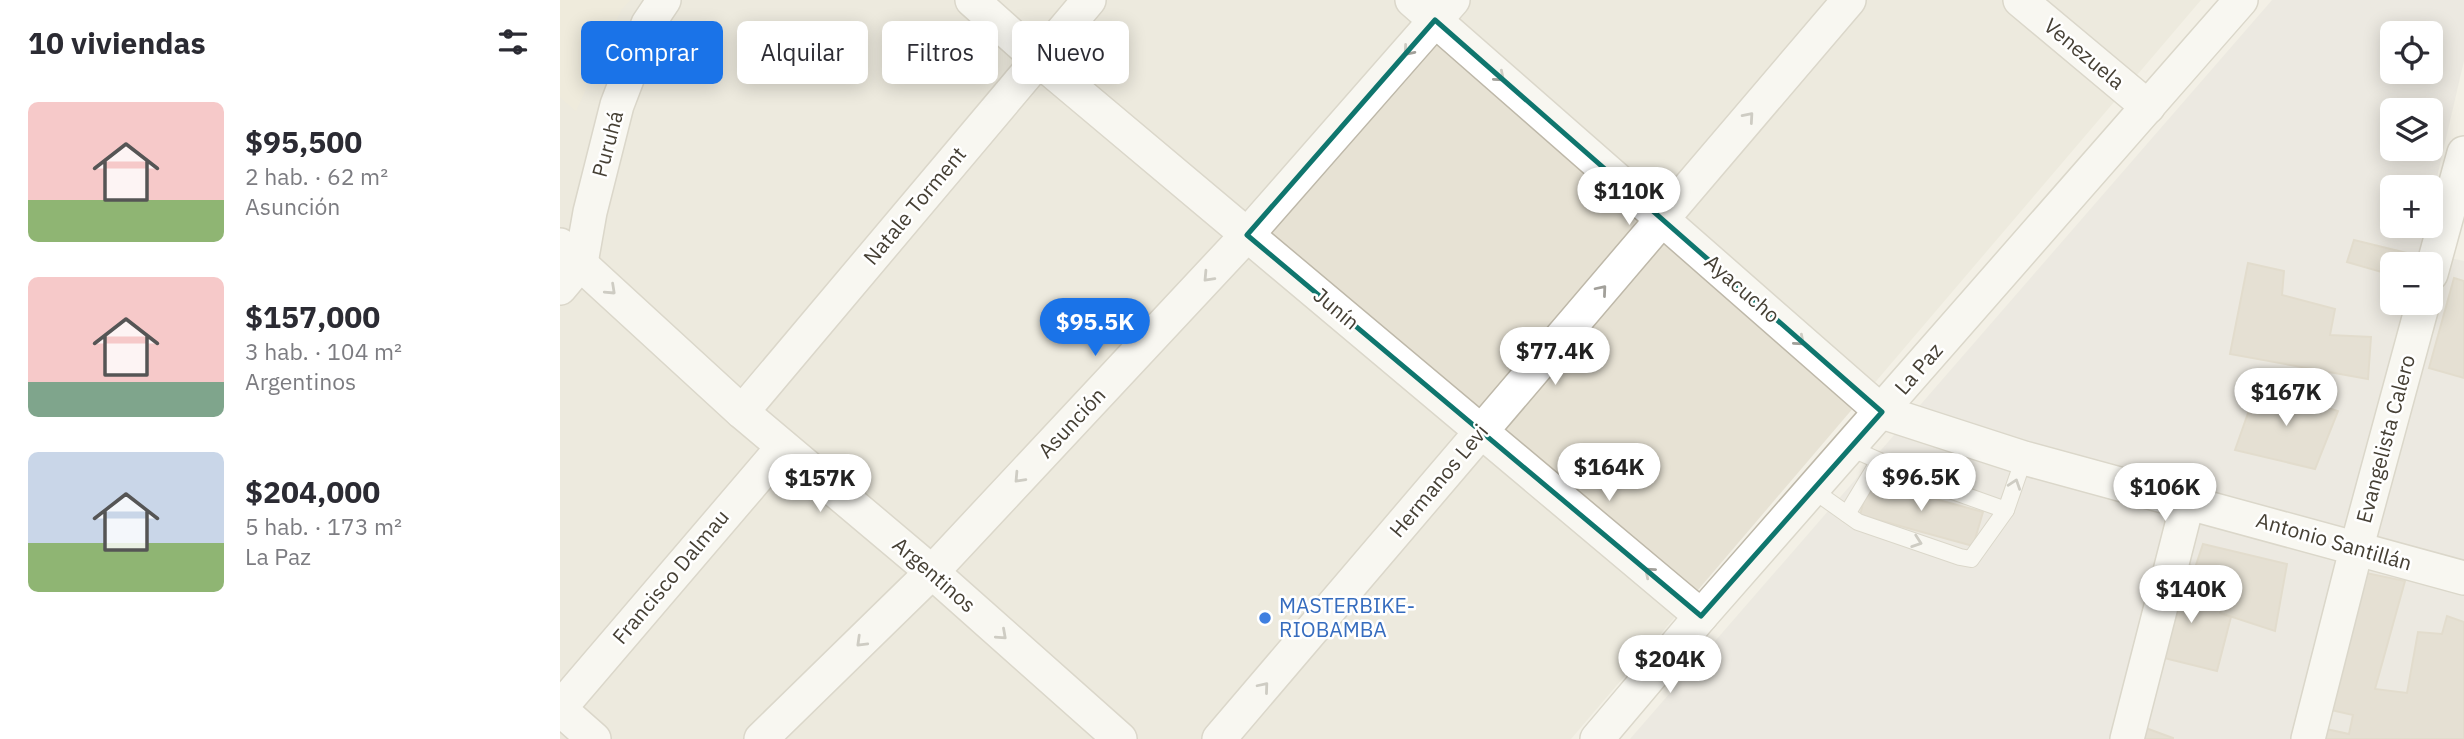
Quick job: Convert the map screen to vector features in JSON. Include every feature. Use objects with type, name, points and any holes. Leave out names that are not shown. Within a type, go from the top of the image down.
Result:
[{"type":"street","name":"Puruhá","points":[[570,254],[590,212],[618,105],[648,24],[664,0]]},
{"type":"street","name":"Junín","points":[[972,0],[1012,36]]},
{"type":"street","name":"Natale Torment","points":[[1072,21],[1089,0]]},
{"type":"street","name":"Hermanos Levi","points":[[1219,739],[1849,0]]},
{"type":"street","name":"Venezuela","points":[[2020,0],[2148,107]]},
{"type":"street","name":"La Paz","points":[[1597,739],[1813,490],[1865,454],[1882,412],[2241,0]]},
{"type":"street","name":"Ayacucho","points":[[1433,7],[1662,219],[1882,412]]},
{"type":"street","name":"Asunción","points":[[761,739],[932,572],[1247,235],[1433,7]]},
{"type":"street","name":"Natale Torment","points":[[742,412],[1019,84]]},
{"type":"street","name":"Junín","points":[[1068,84],[1701,616]]},
{"type":"street","points":[[2443,254],[2453,238],[2464,153]]},
{"type":"street","points":[[560,288],[570,254]]},
{"type":"street","name":"Argentinos","points":[[570,254],[742,412],[932,572],[1120,739]]},
{"type":"street","name":"Evangelista Calero","points":[[2308,739],[2420,315]]},
{"type":"street","name":"Antonio Santillán","points":[[1882,412],[2024,458],[2464,578]]},
{"type":"street","name":"Francisco Dalmau","points":[[560,708],[782,447]]},
{"type":"street","points":[[2127,739],[2188,501]]},
{"type":"street","points":[[560,708],[594,739]]},
{"type":"lane","points":[[1847,514],[1865,454],[1930,483],[2006,510]]},
{"type":"lane","points":[[1813,490],[1858,522],[1971,559],[2006,510],[2024,458]]},
{"type":"highlighted area","points":[[1435,20],[1882,412],[1701,616],[1247,235]]},
{"type":"shaded area","points":[[560,0],[2201,0],[1571,739],[560,739]]},
{"type":"shaded area","points":[[560,0],[630,0],[616,21],[581,21],[581,84],[588,84],[576,111],[560,97]]},
{"type":"shaded area","points":[[2272,0],[2464,0],[2464,61],[2443,151],[2443,98],[2380,98],[2380,161],[2441,161],[2438,175],[2380,175],[2380,238],[2423,238],[2420,251],[2424,252],[2380,252],[2380,315],[2443,315],[2443,256],[2464,261],[2464,739],[1630,739]]},
{"type":"building","points":[[2354,240],[2403,252],[2380,252],[2380,272],[2347,262]]},
{"type":"building","points":[[2248,263],[2284,271],[2282,295],[2335,309],[2330,335],[2371,337],[2368,379],[2230,354]]},
{"type":"building","points":[[2454,278],[2464,281],[2464,378],[2429,368]]},
{"type":"building","points":[[2258,385],[2338,411],[2315,469],[2235,450]]},
{"type":"building","points":[[1869,481],[1983,512],[1973,546],[1860,515]]},
{"type":"building","points":[[2203,544],[2287,564],[2275,631],[2220,613],[2221,601],[2186,595]]},
{"type":"building","points":[[2176,561],[2195,567],[2186,595],[2221,601],[2220,613],[2231,617],[2217,671],[2152,655]]},
{"type":"building","points":[[2366,573],[2405,581],[2375,689],[2407,693],[2418,632],[2442,634],[2447,616],[2464,622],[2464,739],[2323,739],[2326,729],[2349,734],[2353,715],[2331,710]]},
{"type":"building","points":[[2132,723],[2173,738],[2173,739],[2129,739]]},
{"type":"place","name":"MASTERBIKE- RIOBAMBA","points":[[1265,618]]}]
